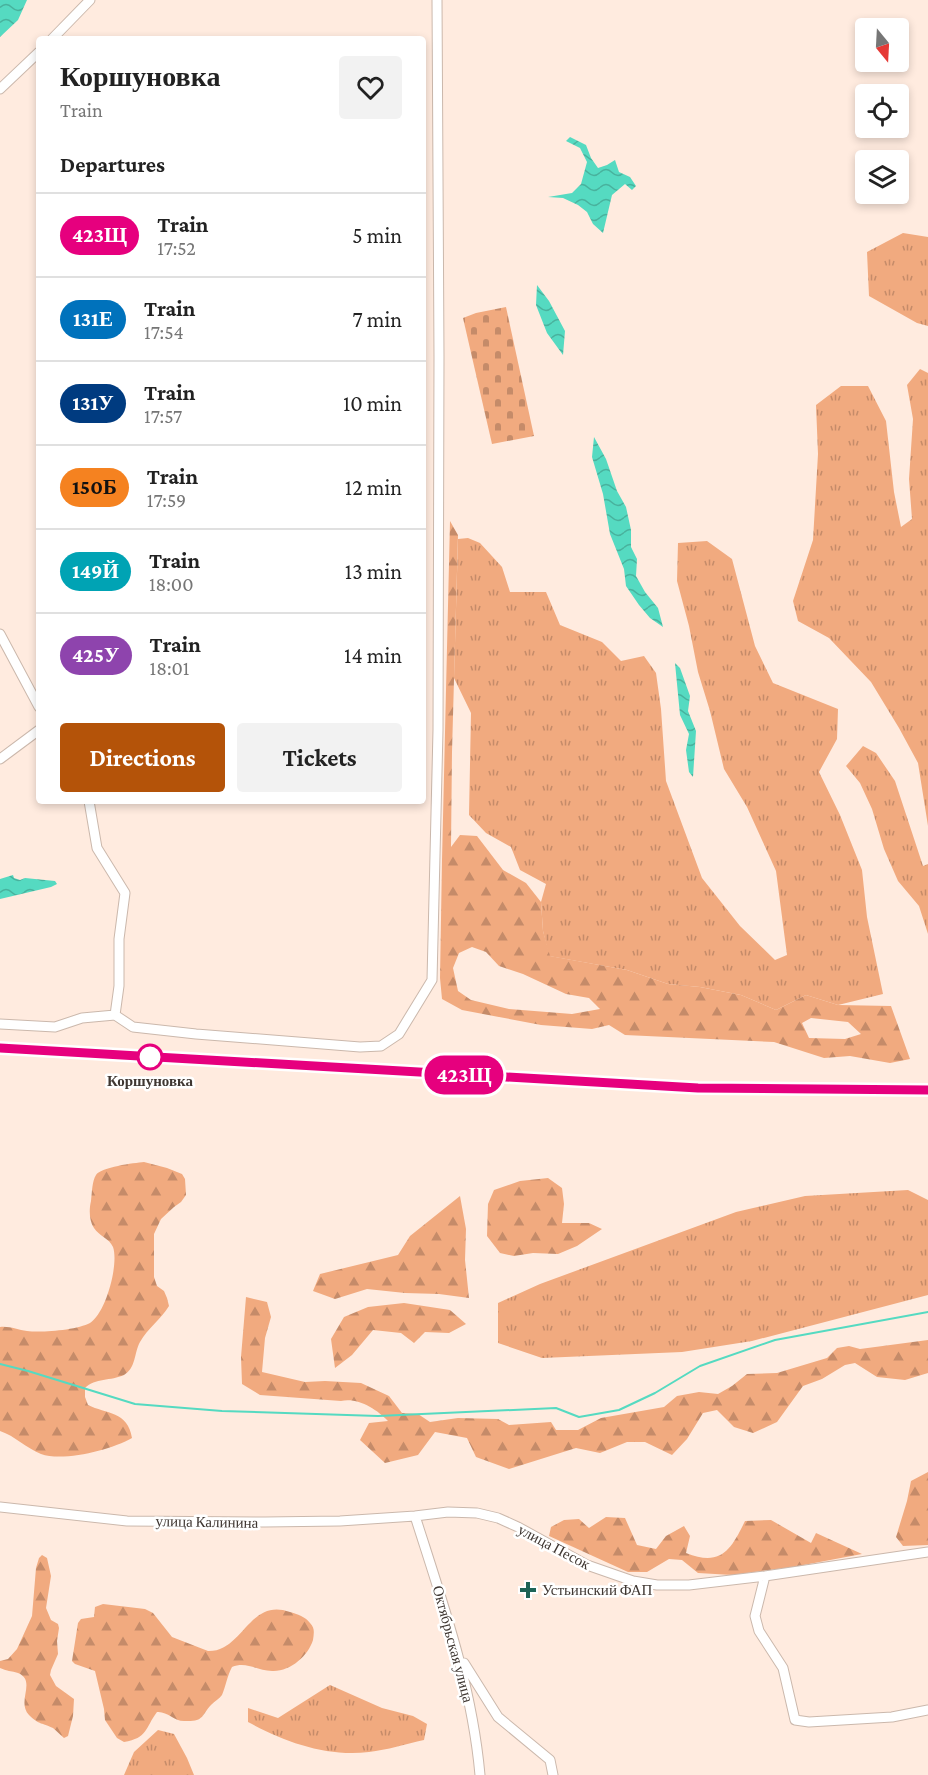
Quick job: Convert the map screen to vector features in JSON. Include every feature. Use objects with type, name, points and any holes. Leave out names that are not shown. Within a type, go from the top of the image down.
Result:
[{"type":"street","points":[[55,36],[90,0]]},
{"type":"street","points":[[0,1024],[55,1026],[82,1018],[115,1015],[134,1027],[360,1047],[381,1046],[399,1034],[432,980],[438,730],[437,0]]},
{"type":"street","points":[[0,89],[36,55]]},
{"type":"street","points":[[0,633],[36,701]]},
{"type":"street","points":[[0,759],[36,732]]},
{"type":"street","points":[[90,804],[98,848],[125,893],[119,939],[115,1015]]},
{"type":"street","name":"улица Калинина","points":[[0,1506],[127,1521],[340,1521],[415,1516]]},
{"type":"street","name":"улица Песок","points":[[415,1516],[458,1512],[477,1513],[498,1518],[587,1565],[633,1581],[657,1585],[689,1585],[765,1576],[928,1552]]},
{"type":"street","name":"Октябрьская улица","points":[[415,1516],[459,1655],[477,1739],[480,1775]]},
{"type":"street","points":[[765,1576],[755,1616],[759,1631],[783,1668],[795,1720],[809,1722],[892,1717],[928,1710]]},
{"type":"street","points":[[459,1655],[498,1717],[550,1760],[553,1775]]},
{"type":"green space","points":[[903,233],[928,237],[928,326],[917,323],[869,296],[867,252]]},
{"type":"green space","points":[[506,307],[534,436],[492,444],[463,318]]},
{"type":"green space","points":[[920,369],[928,373],[928,826],[918,763],[899,728],[871,682],[829,638],[798,621],[793,601],[813,540],[818,454],[816,405],[841,386],[868,386],[886,421],[894,492],[901,527],[912,519],[909,479],[913,419],[907,385]]},
{"type":"green space","points":[[450,521],[458,535],[451,847],[460,835],[477,836],[503,870],[526,883],[541,902],[543,931],[550,956],[627,970],[668,984],[700,987],[741,995],[776,1010],[806,995],[838,1005],[891,1006],[910,1059],[890,1063],[850,1056],[824,1058],[774,1042],[625,1035],[609,1025],[592,1029],[541,1025],[462,1010],[442,999],[440,978]],"holes":[[[472,947],[486,952],[499,966],[523,974],[566,994],[589,998],[600,1009],[572,1014],[509,1009],[471,1000],[458,991],[453,968],[459,953]],[[811,1018],[848,1022],[861,1034],[845,1039],[809,1038],[802,1023]]]},
{"type":"green space","points":[[468,538],[480,543],[502,567],[510,592],[546,592],[560,625],[602,642],[621,661],[644,656],[656,673],[666,781],[702,878],[740,926],[775,960],[787,955],[776,871],[747,807],[724,769],[677,581],[678,543],[707,541],[732,559],[755,646],[773,683],[838,709],[837,739],[819,772],[840,815],[862,870],[867,917],[883,994],[838,1005],[806,995],[776,1010],[741,995],[700,987],[668,984],[627,970],[549,956],[543,931],[541,902],[546,884],[520,870],[511,847],[486,833],[469,815],[471,713],[454,678],[458,539]]},
{"type":"green space","points":[[863,746],[876,753],[895,781],[923,866],[928,864],[928,934],[919,906],[898,881],[860,783],[846,766]]},
{"type":"green space","points":[[144,1162],[182,1174],[185,1179],[186,1195],[161,1219],[154,1234],[154,1277],[157,1286],[164,1291],[169,1306],[140,1342],[128,1372],[119,1377],[93,1383],[85,1388],[88,1405],[121,1418],[130,1429],[132,1438],[112,1447],[74,1456],[41,1454],[0,1431],[0,1327],[33,1332],[59,1330],[84,1325],[96,1318],[110,1288],[114,1255],[111,1244],[96,1231],[91,1222],[90,1208],[94,1180],[99,1172],[104,1170]]},
{"type":"green space","points":[[548,1178],[562,1188],[564,1204],[562,1223],[589,1223],[602,1229],[577,1246],[558,1254],[533,1253],[514,1256],[500,1253],[487,1236],[488,1204],[494,1190],[520,1181]]},
{"type":"green space","points":[[908,1190],[928,1200],[928,1295],[752,1341],[682,1352],[542,1358],[498,1343],[498,1303],[540,1284],[736,1212],[805,1196]]},
{"type":"green space","points":[[460,1196],[466,1229],[465,1260],[469,1298],[367,1289],[335,1299],[313,1291],[320,1274],[398,1255],[410,1236]]},
{"type":"green space","points":[[246,1297],[267,1302],[271,1317],[265,1338],[262,1372],[305,1382],[361,1383],[389,1396],[402,1413],[418,1414],[430,1422],[458,1418],[498,1419],[509,1425],[551,1422],[556,1430],[578,1430],[601,1418],[664,1407],[677,1396],[699,1392],[718,1394],[747,1374],[777,1373],[827,1358],[837,1348],[849,1346],[860,1349],[928,1340],[928,1373],[905,1380],[877,1377],[855,1363],[845,1365],[822,1379],[803,1386],[777,1422],[753,1433],[734,1427],[717,1410],[703,1413],[687,1439],[672,1455],[645,1442],[627,1442],[600,1453],[576,1448],[509,1469],[476,1457],[467,1438],[435,1432],[418,1455],[385,1463],[360,1440],[369,1423],[388,1421],[373,1408],[360,1402],[347,1400],[260,1395],[242,1384],[241,1357]]},
{"type":"green space","points":[[404,1303],[450,1310],[466,1324],[449,1333],[425,1332],[414,1343],[401,1333],[373,1330],[352,1355],[335,1368],[331,1339],[344,1317],[368,1307]]},
{"type":"green space","points":[[928,1472],[928,1545],[903,1546],[896,1537],[911,1481]]},
{"type":"green space","points":[[606,1517],[625,1518],[637,1545],[656,1549],[666,1536],[684,1526],[690,1536],[686,1553],[698,1557],[716,1557],[723,1553],[735,1540],[745,1521],[771,1520],[811,1543],[816,1533],[862,1554],[793,1567],[732,1575],[698,1573],[682,1560],[669,1559],[647,1572],[628,1572],[549,1536],[551,1527],[564,1520],[579,1519],[589,1528]]},
{"type":"green space","points":[[42,1555],[47,1558],[51,1576],[46,1608],[51,1620],[58,1624],[59,1628],[58,1654],[50,1675],[56,1686],[74,1699],[68,1736],[64,1738],[53,1728],[38,1722],[29,1715],[24,1704],[26,1681],[23,1677],[18,1673],[0,1668],[0,1661],[8,1659],[17,1649],[32,1616],[36,1568]]},
{"type":"green space","points":[[103,1604],[145,1609],[153,1613],[172,1637],[208,1651],[220,1649],[230,1643],[255,1618],[276,1609],[306,1619],[312,1625],[313,1640],[303,1657],[292,1666],[279,1671],[267,1671],[242,1665],[232,1667],[222,1695],[199,1719],[180,1721],[157,1712],[142,1735],[124,1742],[117,1738],[105,1720],[95,1671],[72,1661],[78,1623],[81,1619],[94,1617],[95,1607]]},
{"type":"green space","points":[[330,1685],[382,1708],[413,1716],[427,1724],[424,1740],[376,1751],[337,1752],[291,1742],[248,1722],[248,1708],[278,1718]]},
{"type":"green space","points":[[158,1730],[174,1734],[194,1775],[124,1775],[134,1752]]},
{"type":"water","points":[[0,0],[27,0],[18,20],[0,37]]},
{"type":"water","points":[[570,137],[586,145],[598,168],[615,160],[619,172],[630,177],[636,186],[632,190],[625,184],[612,195],[603,233],[593,224],[587,212],[578,205],[563,198],[548,197],[572,193],[581,184],[587,162],[580,148],[566,141]]},
{"type":"water","points":[[537,285],[549,301],[565,331],[563,355],[547,333],[536,305]]},
{"type":"water","points":[[594,437],[626,507],[631,530],[631,547],[637,559],[636,576],[658,608],[663,627],[650,618],[626,586],[624,569],[610,534],[603,494],[592,457]]},
{"type":"water","points":[[675,663],[680,668],[690,696],[688,711],[696,731],[693,777],[689,772],[686,750],[689,734],[680,715]]},
{"type":"water","points":[[13,875],[14,878],[20,880],[25,878],[55,881],[57,884],[0,899],[0,879]]},
{"type":"waterway","points":[[0,1364],[135,1404],[222,1411],[378,1416],[556,1408],[579,1417],[619,1410],[655,1393],[700,1366],[775,1340],[928,1312]]},
{"type":"railway","points":[[0,1048],[697,1088],[928,1090]]},
{"type":"train","name":"423Щ","points":[[0,1048],[698,1088],[928,1090]]},
{"type":"place","name":"Коршуновка","points":[[150,1057]]},
{"type":"place","name":"Устьинский ФАП","points":[[528,1590]]}]
